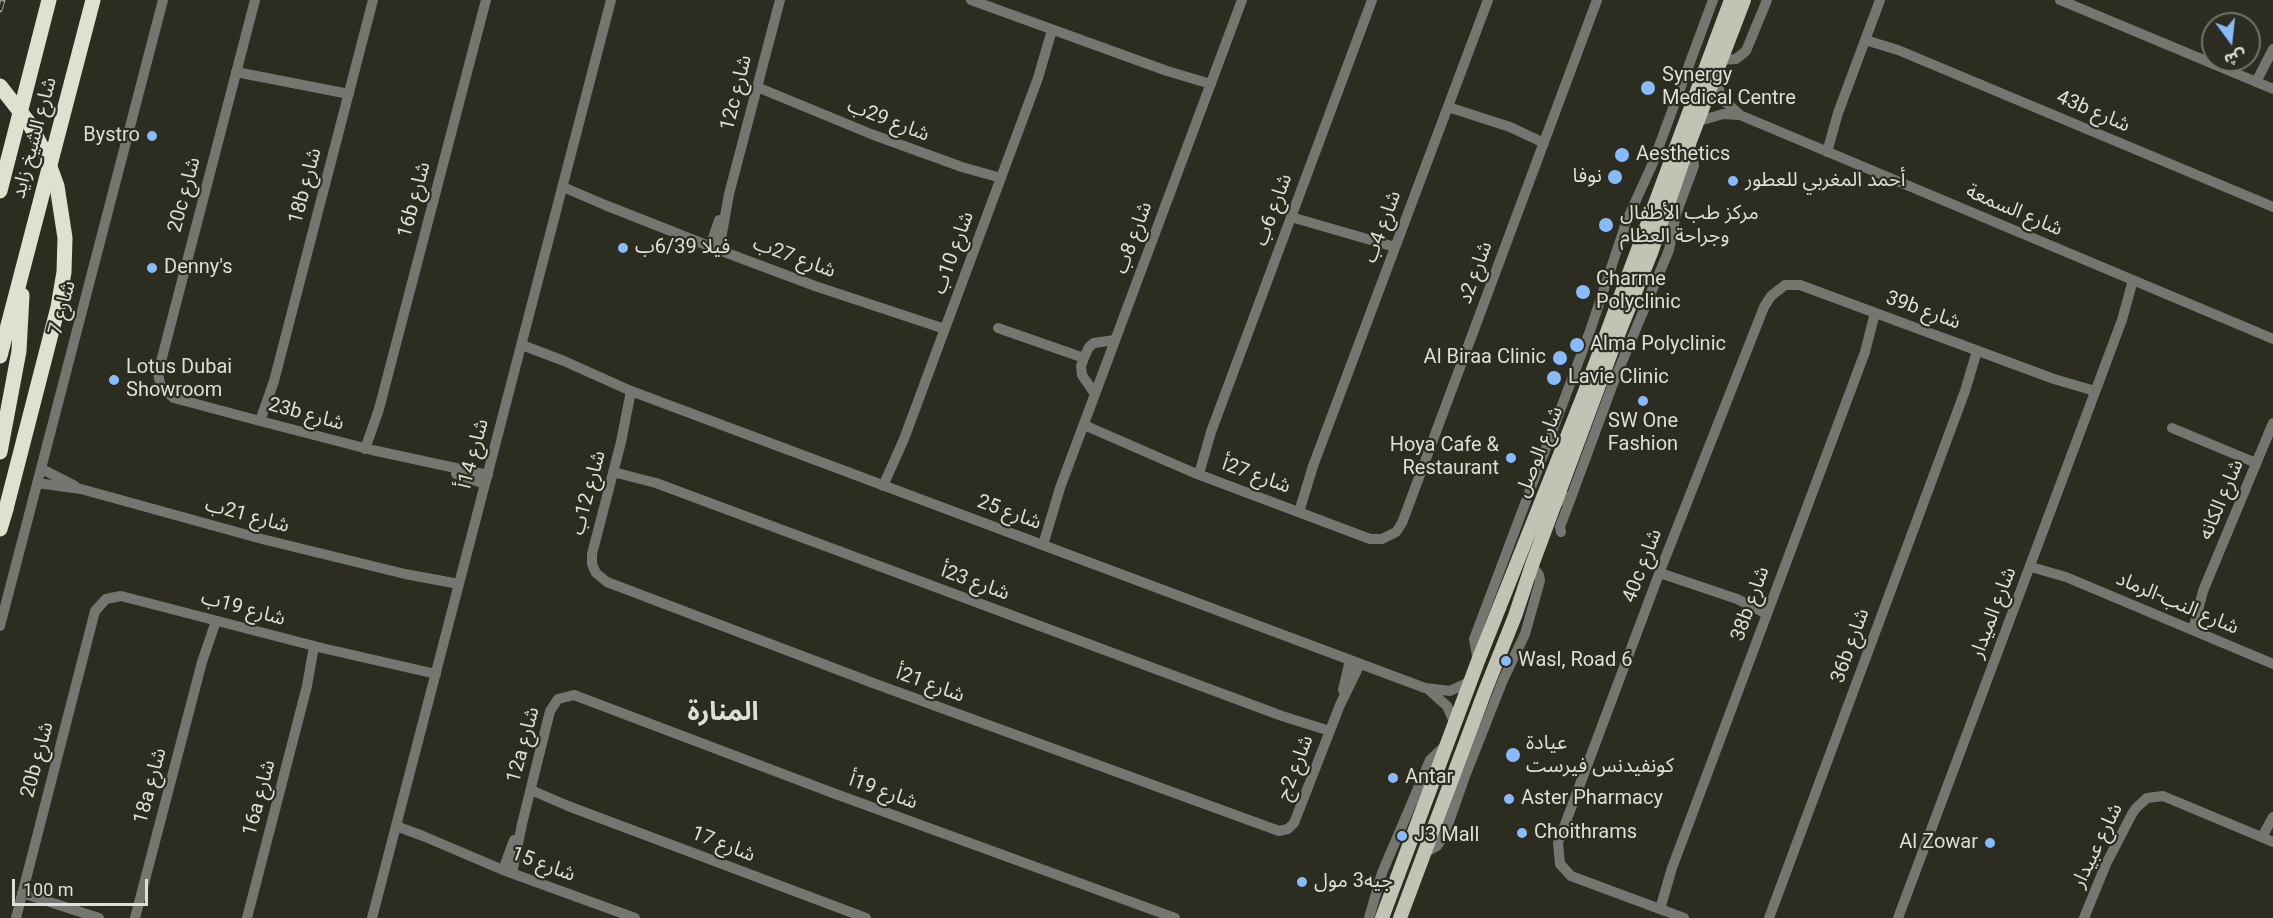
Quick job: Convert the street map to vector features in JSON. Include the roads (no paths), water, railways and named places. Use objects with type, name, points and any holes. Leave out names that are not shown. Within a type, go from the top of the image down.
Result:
[{"type":"highway","name":"شارع الشيخ زايد","points":[[0,191],[49,0]]},
{"type":"highway","name":"شارع الشيخ زايد","points":[[0,356],[93,0]]},
{"type":"highway","points":[[0,86],[29,123],[45,153],[57,186],[65,238],[64,272],[60,298],[0,529]]},
{"type":"highway","points":[[0,452],[19,351],[22,314],[21,277]]},
{"type":"main road","name":"شارع الوصل","points":[[1382,918],[1478,661],[1584,394],[1731,0]]},
{"type":"main road","name":"شارع الوصل","points":[[1401,916],[1744,0]]},
{"type":"street","name":"شارع 7","points":[[0,626],[163,0]]},
{"type":"street","name":"20c شارع","points":[[169,396],[160,388],[158,373],[255,0]]},
{"type":"street","name":"18b شارع","points":[[263,422],[373,0]]},
{"type":"street","name":"16b شارع","points":[[369,450],[486,0]]},
{"type":"street","name":"شارع 14أ","points":[[372,918],[611,0]]},
{"type":"street","name":"12c شارع","points":[[714,248],[780,0]]},
{"type":"street","points":[[971,0],[1209,87]]},
{"type":"street","name":"شارع 8ب","points":[[1040,544],[1242,0]]},
{"type":"street","name":"شارع 6ب","points":[[1195,473],[1372,0]]},
{"type":"street","name":"شارع 4ب","points":[[1295,510],[1488,0]]},
{"type":"street","name":"شارع 2د","points":[[1370,538],[1387,538],[1396,532],[1402,523],[1597,0]]},
{"type":"street","points":[[1478,661],[1474,639],[1590,331],[1624,226],[1652,165],[1713,0]]},
{"type":"street","points":[[1722,60],[1736,59],[1746,51],[1767,0]]},
{"type":"street","points":[[1823,150],[1880,0]]},
{"type":"street","points":[[2060,0],[2264,86],[2273,50]]},
{"type":"street","name":"شارع 10ب","points":[[887,487],[1056,31]]},
{"type":"street","name":"43b شارع","points":[[1866,37],[2273,207]]},
{"type":"street","points":[[237,68],[348,98]]},
{"type":"street","name":"شارع السمعة","points":[[1715,77],[1722,99],[1740,115],[2273,339]]},
{"type":"street","name":"شارع 29ب","points":[[756,92],[1000,182]]},
{"type":"street","points":[[1449,104],[1545,139]]},
{"type":"street","name":"شارع السمعة","points":[[1699,121],[1723,114],[1740,115]]},
{"type":"street","points":[[1561,532],[1560,527],[1614,381],[1669,250],[1676,214],[1694,166],[1690,141]]},
{"type":"street","name":"شارع 27ب","points":[[562,191],[904,316],[944,333]]},
{"type":"street","points":[[1292,213],[1394,250]]},
{"type":"street","name":"شارع الميدار","points":[[1898,918],[2136,282]]},
{"type":"street","name":"39b شارع","points":[[1780,287],[1790,284],[1800,285],[2093,394]]},
{"type":"street","name":"40c شارع","points":[[1656,908],[1579,879],[1565,871],[1560,864],[1558,843],[1661,569],[1764,307],[1780,287]]},
{"type":"street","name":"38b شارع","points":[[1656,908],[1879,314]]},
{"type":"street","points":[[998,328],[1084,358]]},
{"type":"street","points":[[1095,394],[1082,375],[1081,366],[1089,347],[1094,343],[1115,340]]},
{"type":"street","name":"شارع 25","points":[[521,349],[581,369],[635,393],[1425,688],[1450,691],[1471,681]]},
{"type":"street","name":"36b شارع","points":[[1769,917],[1981,352]]},
{"type":"street","name":"شارع 12ب","points":[[592,554],[635,393]]},
{"type":"street","name":"23b شارع","points":[[169,396],[486,479]]},
{"type":"street","name":"شارع الكانه","points":[[2189,628],[2273,423]]},
{"type":"street","points":[[2172,428],[2256,463]]},
{"type":"street","name":"شارع 27أ","points":[[1082,429],[1370,538]]},
{"type":"street","name":"شارع 21ب","points":[[42,469],[81,489]]},
{"type":"street","name":"شارع 23أ","points":[[614,469],[1329,734]]},
{"type":"street","name":"شارع 21ب","points":[[37,483],[81,489],[262,539],[458,588]]},
{"type":"street","points":[[1556,503],[1572,495]]},
{"type":"street","name":"شارع 21أ","points":[[592,554],[592,564],[596,573],[607,582],[1274,831]]},
{"type":"street","name":"شارع النب-الرماد","points":[[2032,563],[2273,664]]},
{"type":"street","points":[[1661,569],[1768,609]]},
{"type":"street","name":"شارع 19ب","points":[[95,611],[101,602],[116,596],[435,677]]},
{"type":"street","name":"20b شارع","points":[[16,918],[95,611]]},
{"type":"street","name":"18a شارع","points":[[135,918],[212,620]]},
{"type":"street","name":"16a شارع","points":[[247,918],[318,647]]},
{"type":"street","name":"شارع 2ج","points":[[1274,831],[1284,831],[1294,823],[1355,662]]},
{"type":"street","name":"شارع 25","points":[[1425,688],[1444,702],[1455,724]]},
{"type":"street","name":"12a شارع","points":[[508,872],[552,707],[562,697],[574,694],[580,696]]},
{"type":"street","name":"شارع 19أ","points":[[580,696],[833,793],[1175,918]]},
{"type":"street","points":[[1369,918],[1382,873],[1430,760],[1446,745]]},
{"type":"street","name":"شارع 17","points":[[530,794],[568,806],[866,918]]},
{"type":"street","name":"شارع عبيدار","points":[[2084,918],[2106,864],[2132,814],[2141,802],[2153,796],[2168,798],[2262,837]]},
{"type":"street","points":[[2273,817],[2262,837],[2273,842]]},
{"type":"street","name":"شارع 15","points":[[395,830],[439,843],[508,872],[635,918]]},
{"type":"street","points":[[21,899],[108,918]]},
{"type":"street","points":[[1656,908],[1684,918]]},
{"type":"railway","points":[[0,10],[3,0]]},
{"type":"place","name":"Synergy Medical Centre","points":[[1648,88]]},
{"type":"place","name":"Bystro","points":[[152,136]]},
{"type":"place","name":"Aesthetics","points":[[1622,155]]},
{"type":"place","name":"نوفا","points":[[1615,177]]},
{"type":"place","name":"أحمد المغربي للعطور","points":[[1733,181]]},
{"type":"place","name":"مركز طب الأطفال وجراحة العظام","points":[[1606,225]]},
{"type":"place","name":"فيلا 6/39ب","points":[[623,248]]},
{"type":"place","name":"Denny's","points":[[152,268]]},
{"type":"place","name":"Charme Polyclinic","points":[[1583,292]]},
{"type":"place","name":"Alma Polyclinic","points":[[1577,345]]},
{"type":"place","name":"Al Biraa Clinic","points":[[1560,358]]},
{"type":"place","name":"Lavie Clinic","points":[[1554,378]]},
{"type":"place","name":"Lotus Dubai Showroom","points":[[114,380]]},
{"type":"place","name":"SW One Fashion","points":[[1643,401]]},
{"type":"place","name":"Hoya Cafe & Restaurant","points":[[1511,458]]},
{"type":"place","name":"Wasl, Road 6","points":[[1506,661]]},
{"type":"place","name":"عيادة كونفيدنس فيرست","points":[[1513,755]]},
{"type":"place","name":"Antar","points":[[1393,778]]},
{"type":"place","name":"Aster Pharmacy","points":[[1509,799]]},
{"type":"place","name":"Choithrams","points":[[1522,833]]},
{"type":"place","name":"J3 Mall","points":[[1402,836]]},
{"type":"place","name":"Al Zowar","points":[[1990,843]]},
{"type":"place","name":"جيه3 مول","points":[[1302,882]]},
{"type":"district","name":"المنارة","points":[[723,713]]}]
